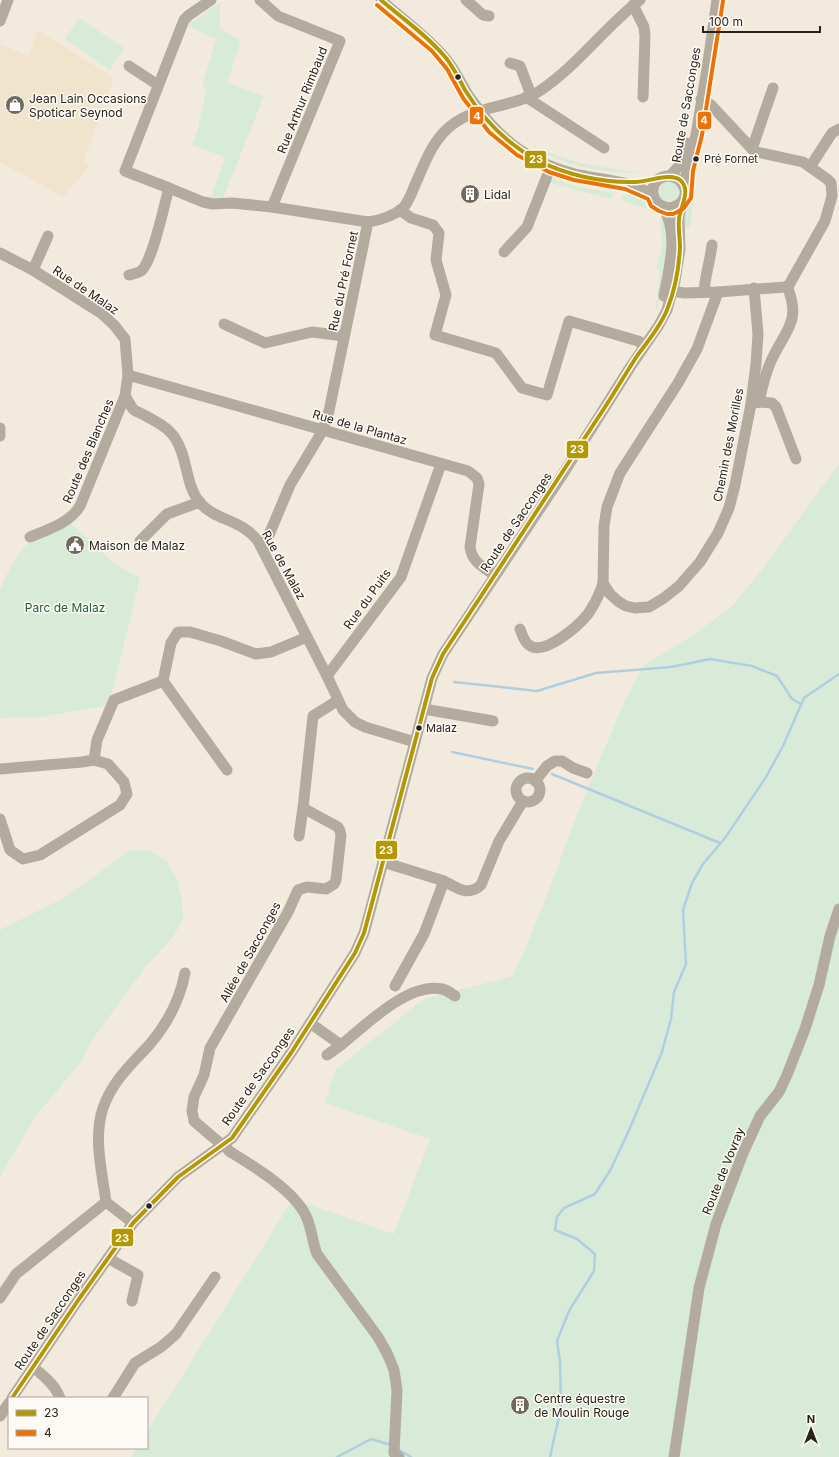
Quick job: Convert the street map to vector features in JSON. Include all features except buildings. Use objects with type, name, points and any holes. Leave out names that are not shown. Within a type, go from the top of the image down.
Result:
[{"type":"street","points":[[0,21],[8,0]]},
{"type":"street","points":[[211,0],[188,15],[184,20],[125,171],[203,202],[213,204],[232,203],[272,207],[368,222]]},
{"type":"street","name":"Rue Arthur Rimbaud","points":[[260,0],[278,16],[340,41],[272,207]]},
{"type":"street","points":[[380,0],[441,53],[452,66],[468,94],[493,128],[505,139],[521,150],[551,166],[575,174],[627,183],[653,195]]},
{"type":"street","points":[[466,0],[483,14],[489,16]]},
{"type":"street","name":"Route de Sacconges","points":[[664,178],[679,166],[684,156],[689,136],[710,0]]},
{"type":"street","name":"Route de Sacconges","points":[[13,1397],[34,1368],[79,1299],[133,1223],[178,1177],[232,1138],[310,1023],[355,953],[364,933],[432,678],[443,654],[561,477],[642,348],[648,343],[667,310],[668,294],[680,249],[679,218],[684,196],[687,170],[695,140],[717,0]]},
{"type":"street","points":[[637,3],[646,36],[643,97]]},
{"type":"street","name":"Rue du Pré Fornet","points":[[263,549],[290,485],[323,430],[329,411],[368,222],[385,219],[400,210],[409,199],[426,160],[438,140],[454,123],[480,110],[529,96],[539,91],[562,75],[618,19],[637,3]]},
{"type":"street","points":[[510,63],[520,66],[529,96],[604,148]]},
{"type":"street","points":[[129,66],[158,85]]},
{"type":"street","points":[[752,149],[773,88]]},
{"type":"street","points":[[662,206],[670,222],[672,236],[672,248],[667,280],[668,294],[718,292],[787,286],[789,285],[825,221],[832,196],[831,183],[828,178],[803,162],[757,152],[752,149],[711,105],[701,99]]},
{"type":"street","points":[[810,167],[832,133],[839,129]]},
{"type":"street","points":[[504,252],[527,227],[551,166]]},
{"type":"street","points":[[627,183],[646,182],[664,178],[680,180],[684,185],[684,196],[679,205],[674,208],[662,206],[656,202],[653,195],[655,184],[664,178]]},
{"type":"street","points":[[129,275],[141,271],[146,265],[156,236],[169,188]]},
{"type":"street","points":[[400,210],[411,218],[433,225],[439,233],[436,260],[446,295],[435,335],[496,353],[522,388],[547,395],[569,321],[638,341],[642,348]]},
{"type":"street","points":[[33,270],[48,236]]},
{"type":"street","points":[[704,292],[712,245]]},
{"type":"street","name":"Rue de Malaz","points":[[0,253],[33,270],[101,313],[126,338],[128,375],[125,396],[134,410],[160,424],[175,437],[183,455],[192,488],[200,502],[215,514],[246,528],[254,535],[263,549],[327,676],[342,710],[355,722],[381,732],[415,742]]},
{"type":"street","points":[[787,286],[792,297],[792,321],[772,359],[755,403],[772,403],[776,407],[796,458]]},
{"type":"street","name":"Chemin des Morilles","points":[[603,583],[610,594],[626,606],[635,608],[649,607],[664,598],[679,586],[700,562],[718,533],[729,508],[755,403],[758,334],[754,288]]},
{"type":"street","points":[[520,629],[526,642],[530,646],[536,648],[562,638],[588,613],[601,590],[603,583],[604,526],[607,506],[613,489],[620,473],[678,383],[697,349],[718,292]]},
{"type":"street","points":[[224,324],[265,342],[312,332],[344,336]]},
{"type":"street","name":"Rue de la Plantaz","points":[[128,375],[468,471],[477,478],[479,484],[470,547],[471,552],[475,560],[495,575]]},
{"type":"street","name":"Route des Blanches","points":[[30,537],[60,524],[77,512],[125,396]]},
{"type":"street","points":[[0,428],[0,436]]},
{"type":"street","name":"Rue du Puits","points":[[327,676],[401,577],[441,464]]},
{"type":"street","points":[[140,541],[166,514],[200,502]]},
{"type":"street","points":[[227,770],[163,681],[171,643],[178,632],[190,632],[221,641],[256,654],[271,652],[307,637]]},
{"type":"street","points":[[94,760],[97,740],[114,700],[163,681]]},
{"type":"street","points":[[299,836],[313,716],[337,701]]},
{"type":"street","points":[[424,709],[493,721]]},
{"type":"street","points":[[0,769],[94,760],[108,764],[124,782],[127,794],[120,805],[40,855],[23,859],[10,850],[0,819]]},
{"type":"street","points":[[535,781],[546,766],[555,761],[562,761],[573,768],[587,773]]},
{"type":"street","points":[[524,779],[535,781],[539,785],[540,791],[538,796],[529,802],[524,801],[519,798],[516,793],[519,782],[524,779]]},
{"type":"street","points":[[383,862],[444,881],[460,890],[468,891],[476,889],[481,885],[499,841],[524,801]]},
{"type":"street","name":"Allée de Sacconges","points":[[223,1145],[194,1121],[192,1110],[194,1097],[204,1075],[210,1048],[288,912],[298,890],[307,887],[331,887],[336,880],[341,835],[340,830],[338,827],[303,808]]},
{"type":"street","points":[[394,986],[424,934],[444,881]]},
{"type":"street","name":"Route de Vovray","points":[[674,1457],[699,1288],[716,1224],[760,1116],[779,1092],[787,1075],[805,1028],[819,985],[830,936],[839,908]]},
{"type":"street","points":[[133,1223],[106,1202],[99,1155],[99,1139],[103,1108],[118,1078],[149,1044],[169,1018],[179,996],[185,973]]},
{"type":"street","points":[[327,1055],[396,1001],[412,992],[441,989],[455,996]]},
{"type":"street","points":[[310,1023],[341,1044]]},
{"type":"street","points":[[223,1145],[229,1151],[288,1192],[302,1207],[307,1218],[317,1254],[378,1337],[387,1352],[394,1370],[396,1390],[396,1455]]},
{"type":"street","points":[[0,1298],[16,1274],[106,1202]]},
{"type":"street","points":[[108,1258],[138,1275],[132,1300]]},
{"type":"street","points":[[114,1397],[135,1363],[161,1347],[176,1334],[215,1277]]},
{"type":"street","points":[[34,1368],[47,1379],[54,1387],[59,1397]]},
{"type":"street","points":[[0,1416],[8,1404]]},
{"type":"shaded area","points":[[38,30],[114,78],[84,160],[90,165],[63,197],[0,162],[0,44],[28,56]]},
{"type":"green space","points":[[220,2],[220,29],[241,40],[227,83],[264,96],[222,201],[211,198],[225,157],[192,145],[198,128],[207,88],[202,86],[216,39],[187,26]]},
{"type":"green space","points":[[79,18],[124,48],[110,70],[65,39]]},
{"type":"green space","points":[[530,144],[544,151],[583,164],[640,173],[611,172],[582,167],[555,158]]},
{"type":"green space","points":[[556,175],[613,186],[615,190],[567,181],[554,176]]},
{"type":"green space","points":[[553,179],[577,187],[614,193],[611,199],[550,183]]},
{"type":"green space","points":[[669,181],[679,186],[681,197],[668,205],[659,198],[659,192],[661,185]]},
{"type":"green space","points":[[622,194],[641,197],[653,211],[624,201],[622,199]]},
{"type":"green space","points":[[694,200],[690,227],[685,227],[684,216]]},
{"type":"green space","points":[[660,217],[666,232],[667,248],[657,310],[655,309],[660,270],[656,268],[662,247]]},
{"type":"green space","points":[[839,464],[839,1457],[131,1457],[136,1449],[148,1449],[148,1430],[293,1199],[394,1234],[430,1139],[325,1103],[335,1070],[424,999],[513,976],[544,904],[577,814],[625,700],[643,666],[701,630],[733,605],[760,572]]},
{"type":"green space","name":"Parc de Malaz","points":[[71,524],[114,563],[140,578],[111,695],[104,706],[42,717],[0,718],[0,590],[16,558],[30,541]]},
{"type":"green space","points":[[130,850],[150,851],[166,860],[176,877],[182,899],[183,919],[173,937],[146,966],[93,1039],[82,1060],[34,1118],[0,1177],[0,930],[64,898]]},
{"type":"waterway","points":[[454,682],[537,691],[596,673],[671,667],[710,659],[752,666],[777,676],[792,699],[801,704]]},
{"type":"waterway","points":[[550,1457],[561,1408],[560,1362],[557,1341],[569,1311],[594,1271],[595,1254],[577,1239],[555,1230],[557,1217],[564,1208],[595,1194],[611,1169],[662,1052],[671,1019],[674,992],[686,964],[683,910],[692,883],[703,864],[725,838],[766,777],[783,746],[804,698],[839,674]]},
{"type":"waterway","points":[[452,752],[533,769]]},
{"type":"waterway","points":[[552,774],[720,843]]},
{"type":"waterway","points":[[337,1457],[371,1439],[388,1444]]},
{"type":"waterway","points":[[399,1450],[411,1457]]},
{"type":"transit line","name":"23","points":[[13,1397],[133,1223],[178,1177],[232,1138],[291,1053],[355,953],[364,933],[432,678],[443,654],[637,356],[657,328],[667,310],[674,287],[678,271],[680,247],[679,219],[685,194],[685,189],[680,180],[665,177],[640,182],[623,182],[585,177],[560,170],[526,154],[496,130],[488,121],[472,101],[452,66],[439,50],[381,0]]},
{"type":"transit line","name":"4","points":[[377,5],[432,51],[447,69],[463,98],[489,132],[517,155],[549,172],[574,180],[625,189],[648,199],[651,206],[659,211],[667,214],[673,214],[683,209],[691,198],[693,171],[702,135],[723,1]]},
{"type":"place","name":"Jean Lain Occasions Spoticar Seynod","points":[[15,105]]},
{"type":"place","name":"Pré Fornet","points":[[696,159]]},
{"type":"place","name":"Lidal","points":[[470,194]]},
{"type":"place","name":"Maison de Malaz","points":[[75,545]]},
{"type":"place","name":"Malaz","points":[[419,728]]},
{"type":"place","name":"Centre équestre de Moulin Rouge","points":[[520,1405]]}]
